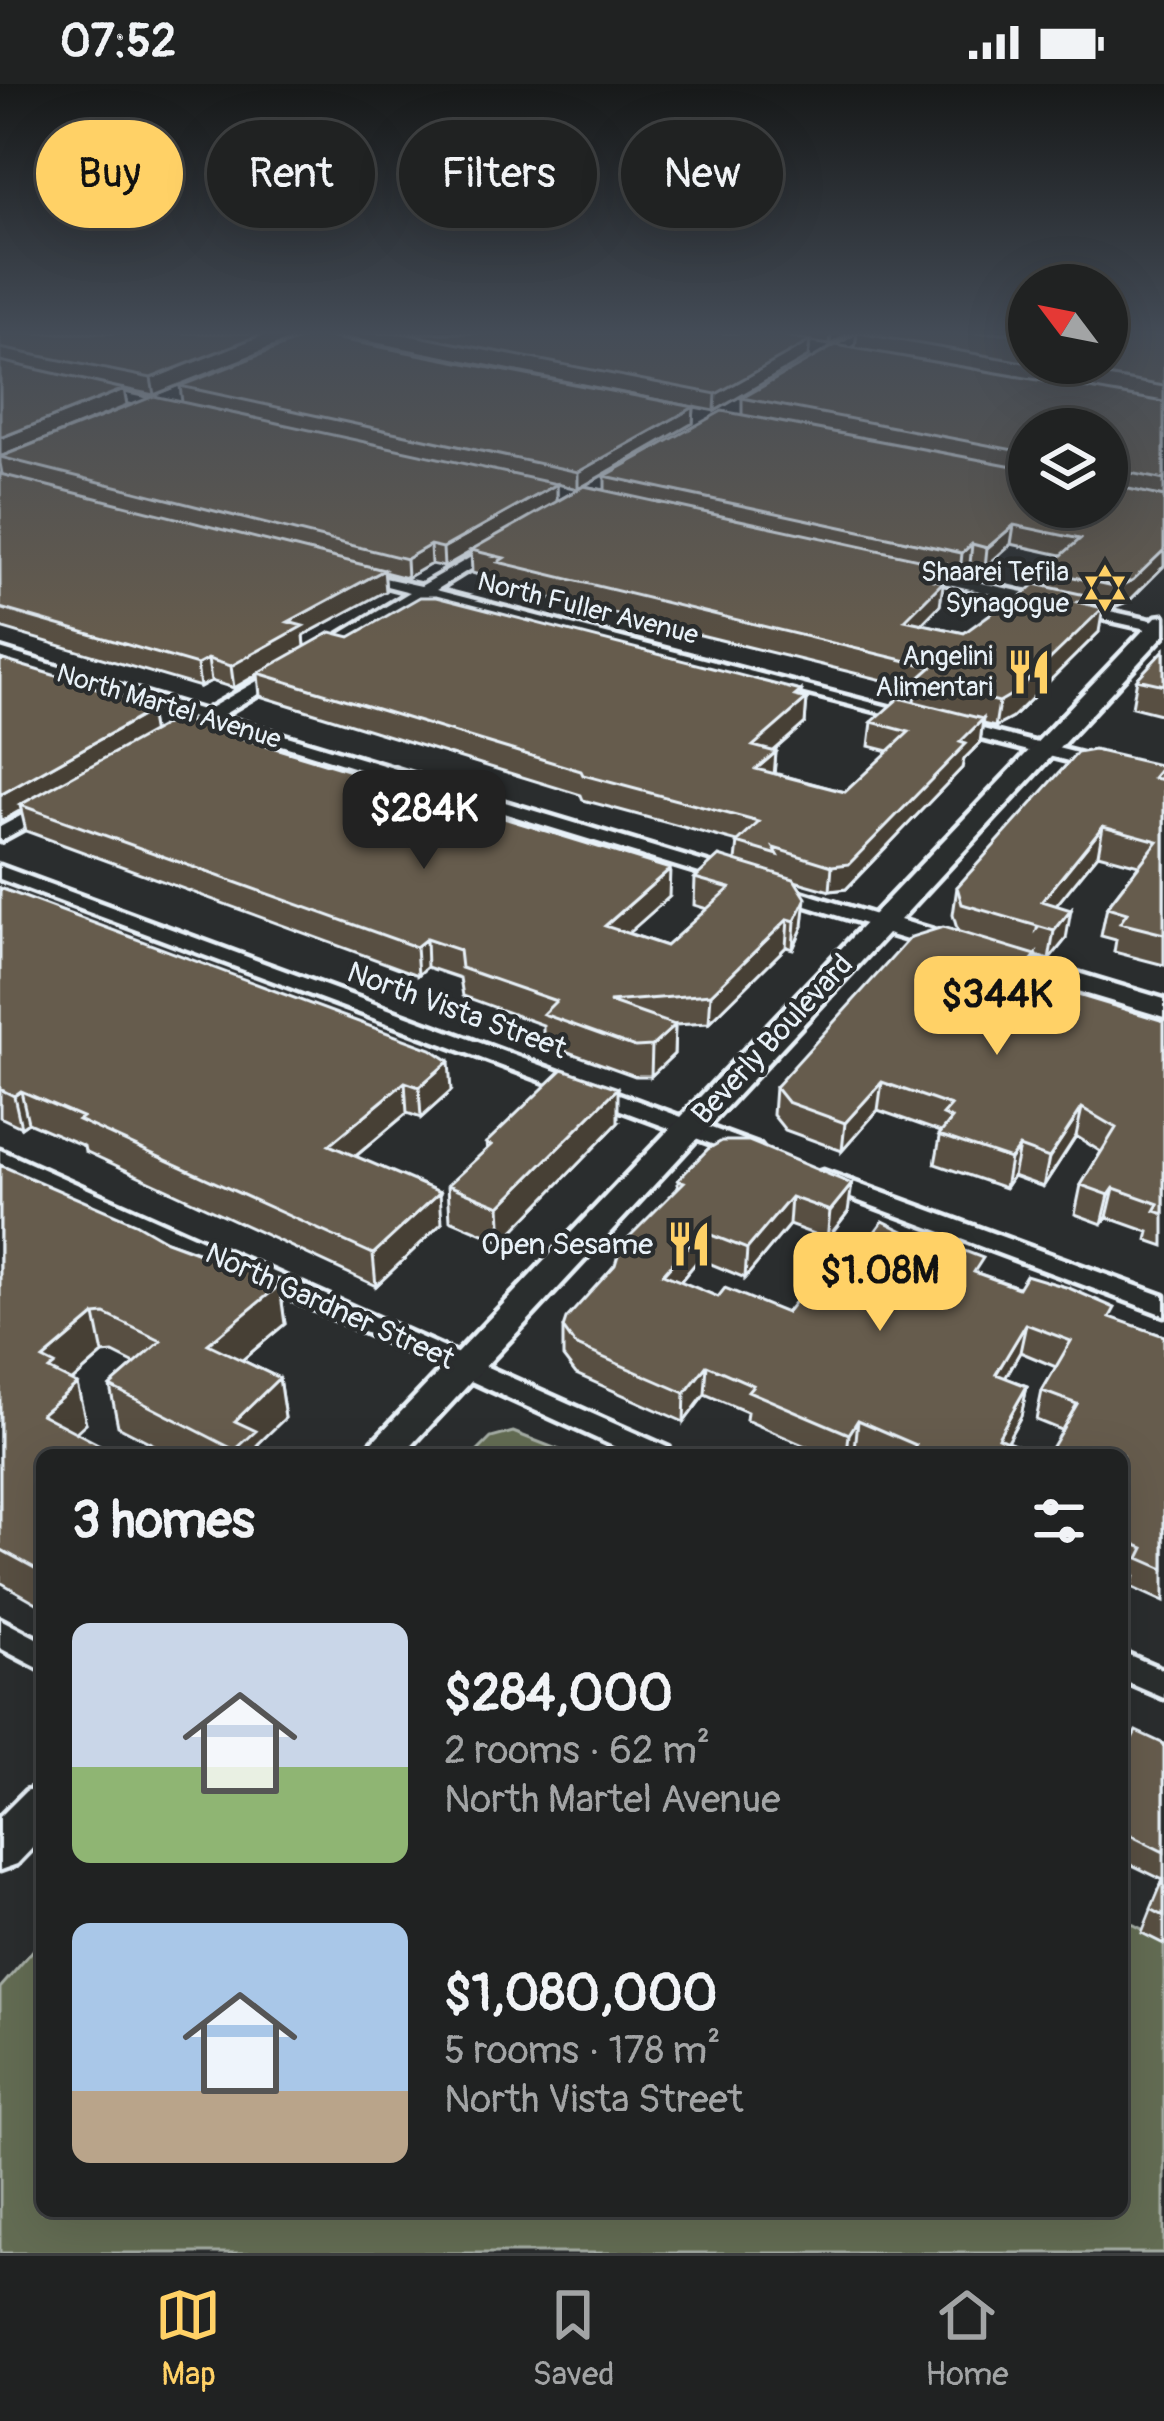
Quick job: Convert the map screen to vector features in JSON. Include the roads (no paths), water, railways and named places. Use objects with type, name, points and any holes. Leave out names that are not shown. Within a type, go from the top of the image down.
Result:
[{"type":"main road","name":"Beverly Boulevard","points":[[386,1449],[1163,626]]},
{"type":"main road","name":"North Martel Avenue","points":[[881,923],[1164,1008]]},
{"type":"main road","points":[[0,1849],[36,1812]]},
{"type":"street","points":[[153,748],[515,537]]},
{"type":"street","points":[[898,569],[1163,626]]},
{"type":"street","name":"North Fuller Avenue","points":[[342,570],[1164,780]]},
{"type":"street","name":"North Martel Avenue","points":[[0,654],[881,923]]},
{"type":"street","points":[[0,835],[77,791]]},
{"type":"street","name":"North Vista Street","points":[[0,872],[1164,1306]]},
{"type":"street","name":"North Gardner Street","points":[[0,1157],[646,1449]]},
{"type":"street","points":[[0,1632],[36,1653]]},
{"type":"street","points":[[1128,1669],[1164,1684]]},
{"type":"place","name":"Shaarei Tefila Synagogue","points":[[1105,588]]},
{"type":"place","name":"Angelini Alimentari","points":[[1029,672]]},
{"type":"place","name":"Open Sesame","points":[[689,1244]]}]
